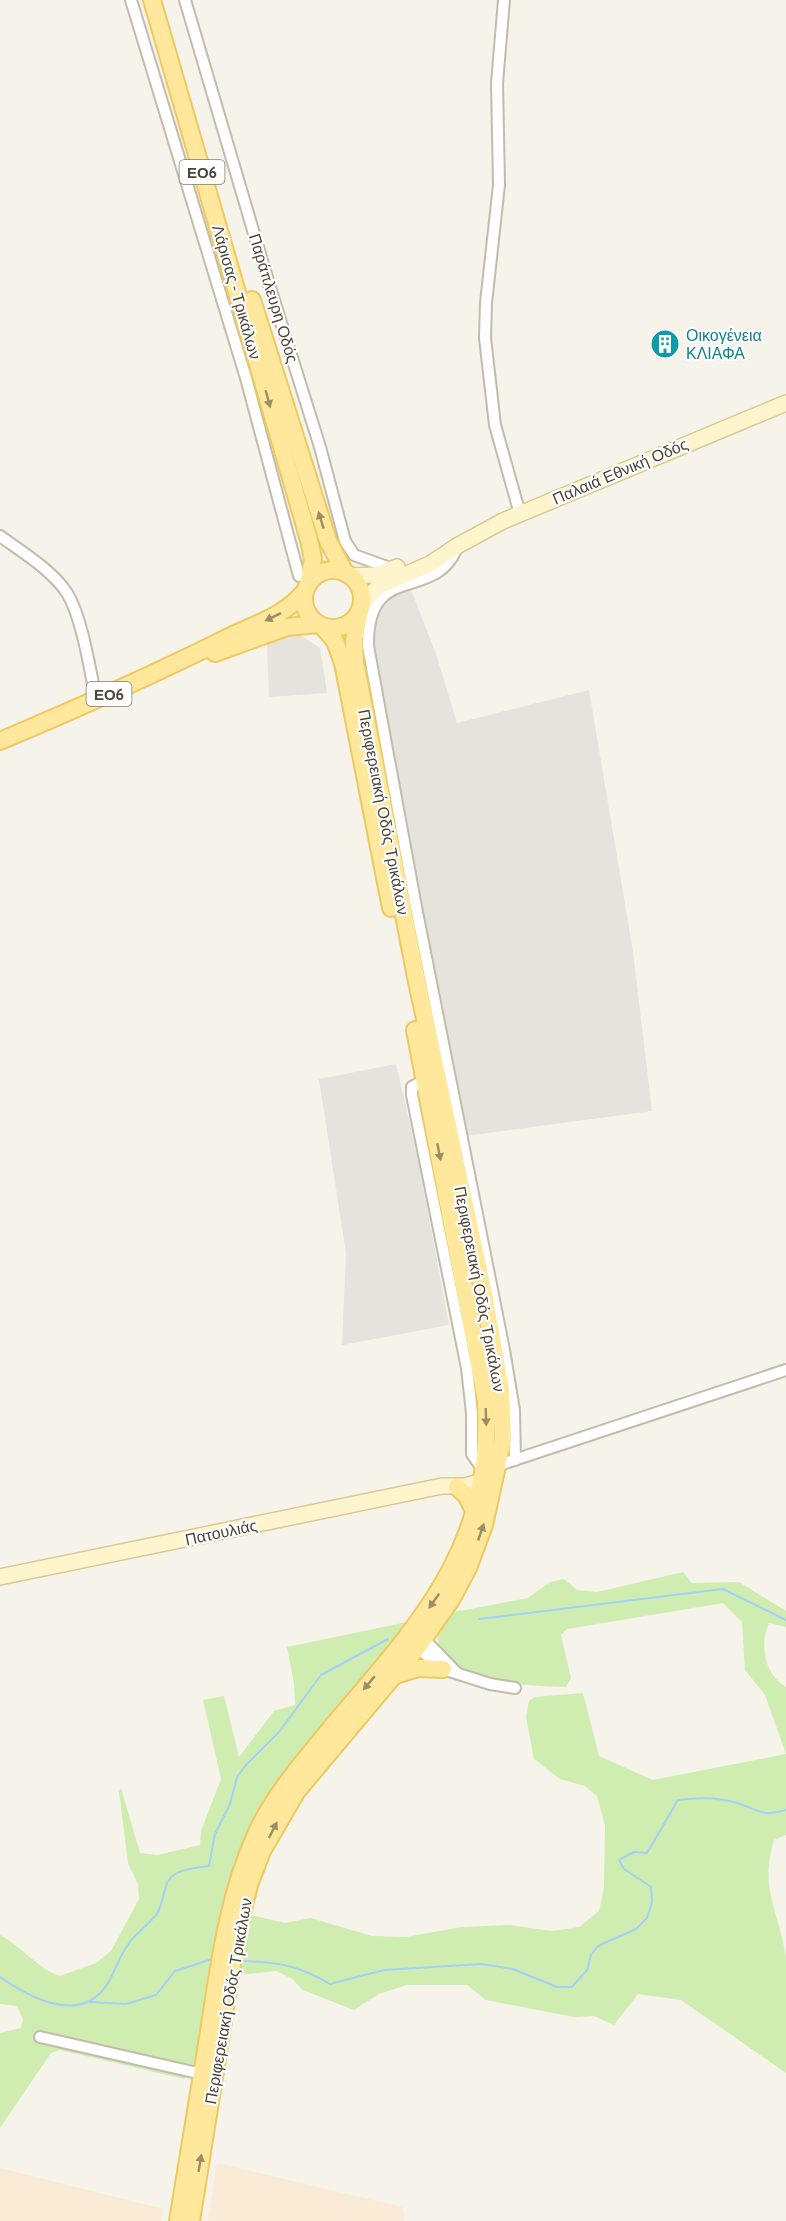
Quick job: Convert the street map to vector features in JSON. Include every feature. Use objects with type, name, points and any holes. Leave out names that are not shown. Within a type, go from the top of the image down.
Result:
[{"type":"main road","name":"Λάρισας - Τρικάλων","points":[[152,0],[309,540],[313,560],[304,584]]},
{"type":"main road","name":"Λάρισας - Τρικάλων","points":[[164,0],[272,368],[328,541],[348,574]]},
{"type":"main road","name":"Παλαιά Εθνική Οδός","points":[[361,607],[366,596],[379,586],[430,564],[457,546],[520,514],[786,403]]},
{"type":"main road","name":"Παλαιά Εθνική Οδός","points":[[348,574],[369,576],[457,546]]},
{"type":"main road","name":"ΕΟ6","points":[[0,741],[168,668],[283,612],[304,584],[320,573],[328,571],[348,574],[360,588],[361,607],[348,624],[331,628],[320,625],[287,627],[240,646],[168,668]]},
{"type":"main road","name":"ΕΟ6","points":[[304,584],[306,610],[320,625]]},
{"type":"main road","name":"Περιφερειακή Οδός Τρικάλων","points":[[177,2221],[225,1930],[237,1884],[257,1832],[292,1775],[452,1600],[468,1568],[484,1525],[503,1439],[498,1372],[392,810],[355,662],[354,640],[361,607]]},
{"type":"main road","name":"Περιφερειακή Οδός Τρικάλων","points":[[191,2221],[237,1933],[249,1885],[262,1851],[292,1797],[395,1675],[447,1580],[464,1542],[474,1511],[495,1471],[487,1423],[486,1401],[343,663],[335,641],[320,625]]},
{"type":"main road","name":"Πατουλιάς","points":[[0,1577],[449,1486],[495,1471]]},
{"type":"main road","points":[[449,1486],[467,1496],[474,1511]]},
{"type":"main road","points":[[395,1675],[410,1669],[450,1671]]},
{"type":"street","points":[[131,0],[242,367],[304,584]]},
{"type":"street","name":"Παράπλευρη Οδός","points":[[185,0],[320,447],[345,541],[354,555],[393,569]]},
{"type":"street","points":[[504,0],[497,83],[500,185],[485,338],[494,419],[520,514]]},
{"type":"street","points":[[0,536],[51,575],[67,592],[75,612],[96,699]]},
{"type":"street","points":[[392,810],[368,646],[369,617],[381,596],[434,572],[448,562],[457,546]]},
{"type":"street","points":[[495,1471],[786,1370]]},
{"type":"street","points":[[415,1639],[450,1671],[490,1684],[514,1688]]},
{"type":"street","points":[[40,2037],[202,2074]]},
{"type":"shaded area","points":[[410,587],[436,654],[457,723],[589,690],[633,952],[652,1111],[466,1136],[372,647],[378,602]]},
{"type":"shaded area","points":[[297,633],[320,648],[327,693],[269,697],[267,644]]},
{"type":"shaded area","points":[[396,1064],[418,1159],[449,1325],[342,1345],[346,1253],[319,1079]]},
{"type":"shaded area","points":[[217,2163],[402,2207],[405,2221],[208,2221]]},
{"type":"shaded area","points":[[0,2168],[163,2209],[161,2221],[0,2221]]},
{"type":"green space","points":[[683,1572],[692,1583],[739,1582],[786,1611],[786,1627],[769,1623],[764,1650],[773,1675],[786,1687],[786,1754],[765,1695],[745,1670],[742,1622],[723,1603],[567,1629],[561,1635],[571,1678],[566,1687],[491,1680],[463,1669],[451,1660],[438,1642],[440,1629],[454,1612],[528,1598],[550,1582],[564,1579],[577,1590],[597,1592]]},
{"type":"green space","points":[[412,1621],[299,1756],[193,2068],[184,2079],[60,2050],[51,2053],[0,2128],[0,2033],[21,2028],[23,2019],[17,2006],[0,2004],[0,1935],[60,1976],[96,1963],[111,1951],[139,1899],[138,1884],[128,1863],[119,1792],[121,1788],[140,1853],[158,1855],[200,1845],[201,1831],[221,1779],[203,1700],[224,1696],[239,1757],[274,1711],[295,1705],[294,1684],[287,1647]]},
{"type":"green space","points":[[583,1693],[599,1756],[653,1780],[786,1754],[786,1835],[774,1840],[770,1857],[769,1886],[786,1957],[786,2073],[681,2000],[638,1994],[614,2025],[594,2016],[574,2017],[486,2000],[467,1985],[407,1985],[379,1994],[354,2010],[303,1990],[292,1979],[277,1971],[237,1975],[247,1914],[285,1923],[311,1918],[372,1936],[406,1937],[462,1927],[509,1925],[552,1931],[579,1927],[599,1911],[604,1888],[605,1826],[597,1796],[585,1786],[560,1779],[534,1759],[526,1717],[529,1701],[535,1697]]},
{"type":"waterway","points":[[479,1619],[723,1589],[786,1620]]},
{"type":"waterway","points":[[0,1977],[24,1992],[52,2003],[79,2005],[92,2000],[110,1980],[127,1946],[158,1912],[168,1880],[184,1870],[209,1866],[215,1834],[230,1804],[237,1777],[246,1765],[279,1732],[321,1675],[388,1639]]},
{"type":"waterway","points":[[240,1961],[287,1966],[330,1984],[384,1970],[482,1964],[513,1969],[557,1987],[572,1987],[587,1970],[591,1955],[598,1946],[636,1929],[647,1918],[652,1902],[651,1887],[624,1869],[619,1860],[634,1852],[647,1853],[678,1800],[717,1799],[767,1813],[786,1810]]},
{"type":"waterway","points":[[90,2002],[126,2004],[156,1995],[175,1971],[212,1959]]},
{"type":"place","name":"Οικογένεια ΚΛΙΑΦΑ","points":[[665,344]]}]
